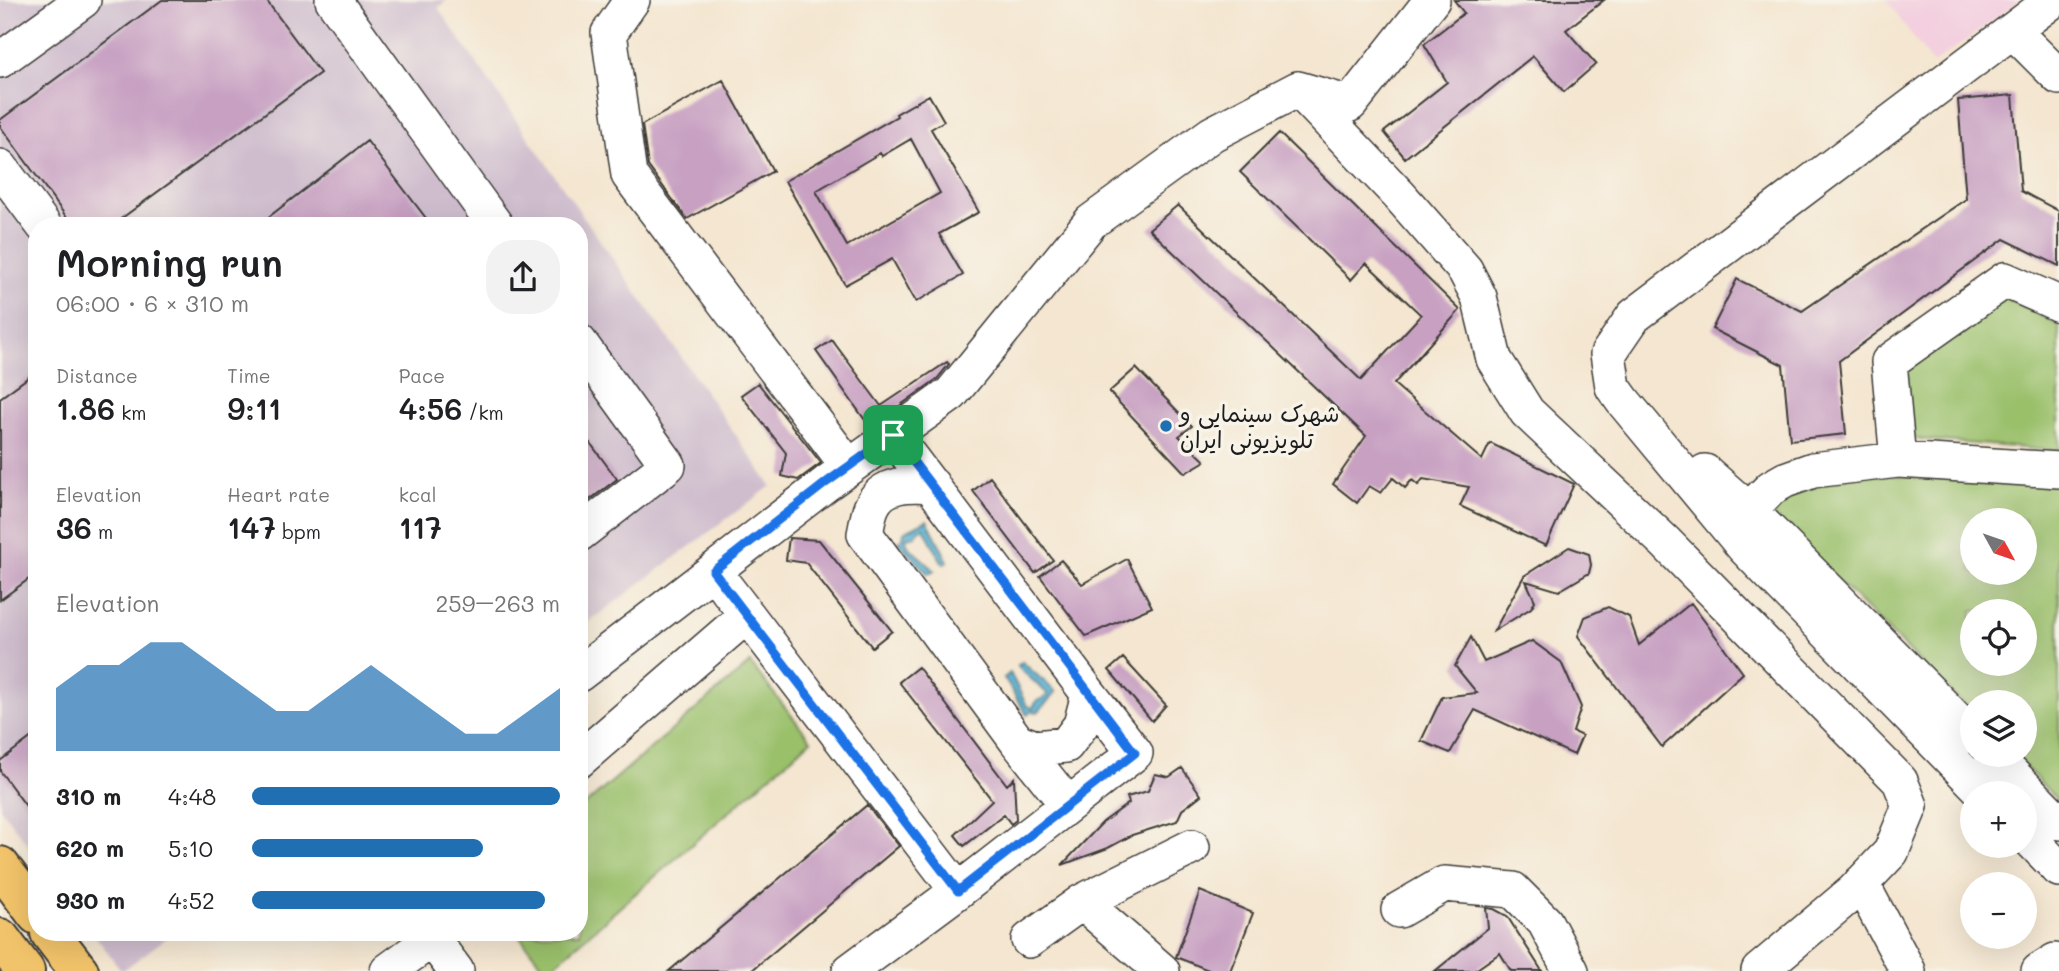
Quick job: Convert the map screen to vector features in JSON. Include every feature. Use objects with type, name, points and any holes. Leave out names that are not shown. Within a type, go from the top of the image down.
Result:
[{"type":"main road","points":[[0,866],[28,903]]},
{"type":"main road","points":[[0,937],[25,971]]},
{"type":"main road","points":[[56,941],[79,971]]},
{"type":"street","points":[[0,60],[83,0]]},
{"type":"street","points":[[333,0],[490,217]]},
{"type":"street","points":[[632,0],[609,33],[629,175],[838,475],[866,534],[1017,741],[1068,805]]},
{"type":"street","points":[[588,667],[838,475],[951,394],[1091,222],[1212,134],[1298,89],[1350,104],[1432,0]]},
{"type":"street","points":[[1973,781],[1749,531],[1623,401],[1613,387],[1608,354],[1634,316],[2053,0]]},
{"type":"street","points":[[2013,30],[2059,77]]},
{"type":"street","points":[[1298,89],[1399,195],[1465,270],[1479,297],[1494,359],[1527,412],[1665,542],[1900,781],[1910,806],[1891,852],[1861,883],[1759,971]]},
{"type":"street","points":[[0,167],[37,217]]},
{"type":"street","points":[[1898,460],[1889,362],[2005,280],[2059,304]]},
{"type":"street","points":[[588,354],[668,465],[588,527]]},
{"type":"street","points":[[870,965],[958,891],[1135,753],[893,435]]},
{"type":"street","points":[[1749,531],[1757,502],[1771,488],[1813,470],[1898,460],[2059,470]]},
{"type":"street","points":[[866,534],[871,507],[883,490],[911,483],[932,485]]},
{"type":"street","points":[[1749,531],[1960,724]]},
{"type":"street","points":[[713,571],[958,891]]},
{"type":"street","points":[[588,752],[747,615]]},
{"type":"street","points":[[1017,741],[1035,748],[1066,745],[1081,725],[1089,694]]},
{"type":"street","points":[[2001,767],[2048,839]]},
{"type":"street","points":[[1029,940],[1082,902],[1192,847]]},
{"type":"street","points":[[1861,883],[1908,971]]},
{"type":"street","points":[[1399,910],[1444,884],[1513,890],[1545,922],[1571,971]]},
{"type":"street","points":[[1082,902],[1162,971]]},
{"type":"street","points":[[388,971],[424,941]]},
{"type":"street","points":[[434,941],[456,971]]},
{"type":"shaded area","points":[[0,0],[447,0],[438,8],[584,217],[28,217],[28,845],[0,808]]},
{"type":"shaded area","points":[[1886,0],[2021,0],[1933,64]]},
{"type":"shaded area","points":[[588,223],[771,486],[588,622]]},
{"type":"shaded area","points":[[99,941],[162,941],[122,971]]},
{"type":"green space","points":[[2003,296],[2059,325],[2059,451],[1906,438],[1904,363]]},
{"type":"green space","points":[[1861,473],[2059,485],[2059,802],[2025,767],[2037,767],[2037,690],[1960,690],[1960,701],[1775,519],[1776,505],[1785,493]]},
{"type":"green space","points":[[750,663],[811,740],[588,935],[588,802]]},
{"type":"green space","points":[[523,941],[581,941],[547,971]]},
{"type":"water","points":[[927,520],[948,561],[944,564],[942,562],[924,528],[915,536],[906,538],[907,545],[934,570],[928,574],[898,542],[903,538],[904,532]]},
{"type":"water","points":[[1022,662],[1056,692],[1038,712],[1032,711],[1027,715],[1004,678],[1010,673],[1027,706],[1033,708],[1037,701],[1048,694],[1019,668],[1018,665]]},
{"type":"building","points":[[162,0],[266,0],[320,73],[123,217],[66,217],[0,126],[0,120]]},
{"type":"building","points":[[1454,0],[1604,0],[1566,30],[1596,64],[1564,92],[1533,56],[1405,158],[1384,132],[1447,82],[1424,44],[1464,13]]},
{"type":"building","points":[[723,80],[773,171],[687,219],[648,166],[642,125]]},
{"type":"building","points":[[929,95],[944,121],[931,129],[979,212],[939,234],[963,275],[916,302],[892,259],[845,285],[785,181],[897,116],[896,114]],"holes":[[[911,139],[940,193],[847,246],[816,191],[880,153],[882,156]]]},
{"type":"building","points":[[2013,95],[2021,191],[2059,211],[2059,266],[2004,239],[1839,361],[1846,434],[1790,440],[1783,365],[1712,329],[1737,279],[1802,311],[1966,199],[1958,100]]},
{"type":"building","points":[[1279,133],[1460,310],[1394,384],[1482,460],[1490,443],[1574,484],[1546,546],[1460,506],[1469,487],[1423,479],[1418,485],[1412,480],[1405,488],[1393,478],[1381,493],[1369,486],[1357,503],[1333,484],[1366,436],[1149,229],[1178,205],[1361,380],[1421,315],[1366,263],[1351,280],[1240,172]]},
{"type":"building","points":[[367,141],[425,217],[269,217]]},
{"type":"building","points":[[832,340],[881,406],[947,362],[949,364],[937,379],[870,427],[816,351]]},
{"type":"building","points":[[1136,368],[1192,426],[1179,436],[1205,461],[1185,473],[1109,392]]},
{"type":"building","points":[[28,378],[28,580],[0,600],[0,398]]},
{"type":"building","points":[[758,383],[821,463],[798,480],[782,476],[786,453],[741,395]]},
{"type":"building","points":[[588,440],[617,479],[588,501]]},
{"type":"building","points":[[990,477],[1053,560],[1035,573],[973,491]]},
{"type":"building","points":[[789,538],[819,540],[892,631],[872,647],[806,563],[786,560]]},
{"type":"building","points":[[1569,547],[1589,554],[1589,573],[1559,591],[1526,581],[1535,601],[1531,608],[1494,631],[1524,576]]},
{"type":"building","points":[[1127,559],[1152,607],[1086,636],[1040,576],[1061,560],[1082,584]]},
{"type":"building","points":[[1691,603],[1743,673],[1662,747],[1578,636],[1585,617],[1608,607],[1629,617],[1639,645]]},
{"type":"building","points":[[1471,637],[1484,662],[1532,641],[1561,662],[1581,707],[1573,732],[1582,736],[1574,755],[1475,710],[1450,753],[1421,741],[1442,697],[1477,693],[1455,666]]},
{"type":"building","points":[[1123,658],[1166,705],[1152,721],[1109,670]]},
{"type":"building","points":[[918,667],[1007,785],[1014,778],[1016,820],[1011,824],[1004,815],[964,846],[955,835],[992,800],[899,682]]},
{"type":"building","points":[[28,740],[28,809],[0,771],[0,761]]},
{"type":"building","points":[[1182,768],[1201,795],[1182,810],[1177,821],[1132,835],[1108,848],[1062,865],[1103,822],[1129,803],[1127,797],[1148,791],[1155,774],[1169,777]]},
{"type":"building","points":[[867,805],[899,846],[751,971],[669,971]]},
{"type":"building","points":[[1200,891],[1253,913],[1230,971],[1211,971],[1176,957]]},
{"type":"building","points":[[1486,908],[1507,916],[1542,971],[1511,971],[1500,953],[1474,971],[1435,971],[1488,928]]},
{"type":"place","name":"شهرک سینمایی و تلویزیونی ایران","points":[[1166,426]]},
{"type":"route","points":[[893,435],[1135,753],[958,891],[713,571],[827,482],[893,435]]}]
